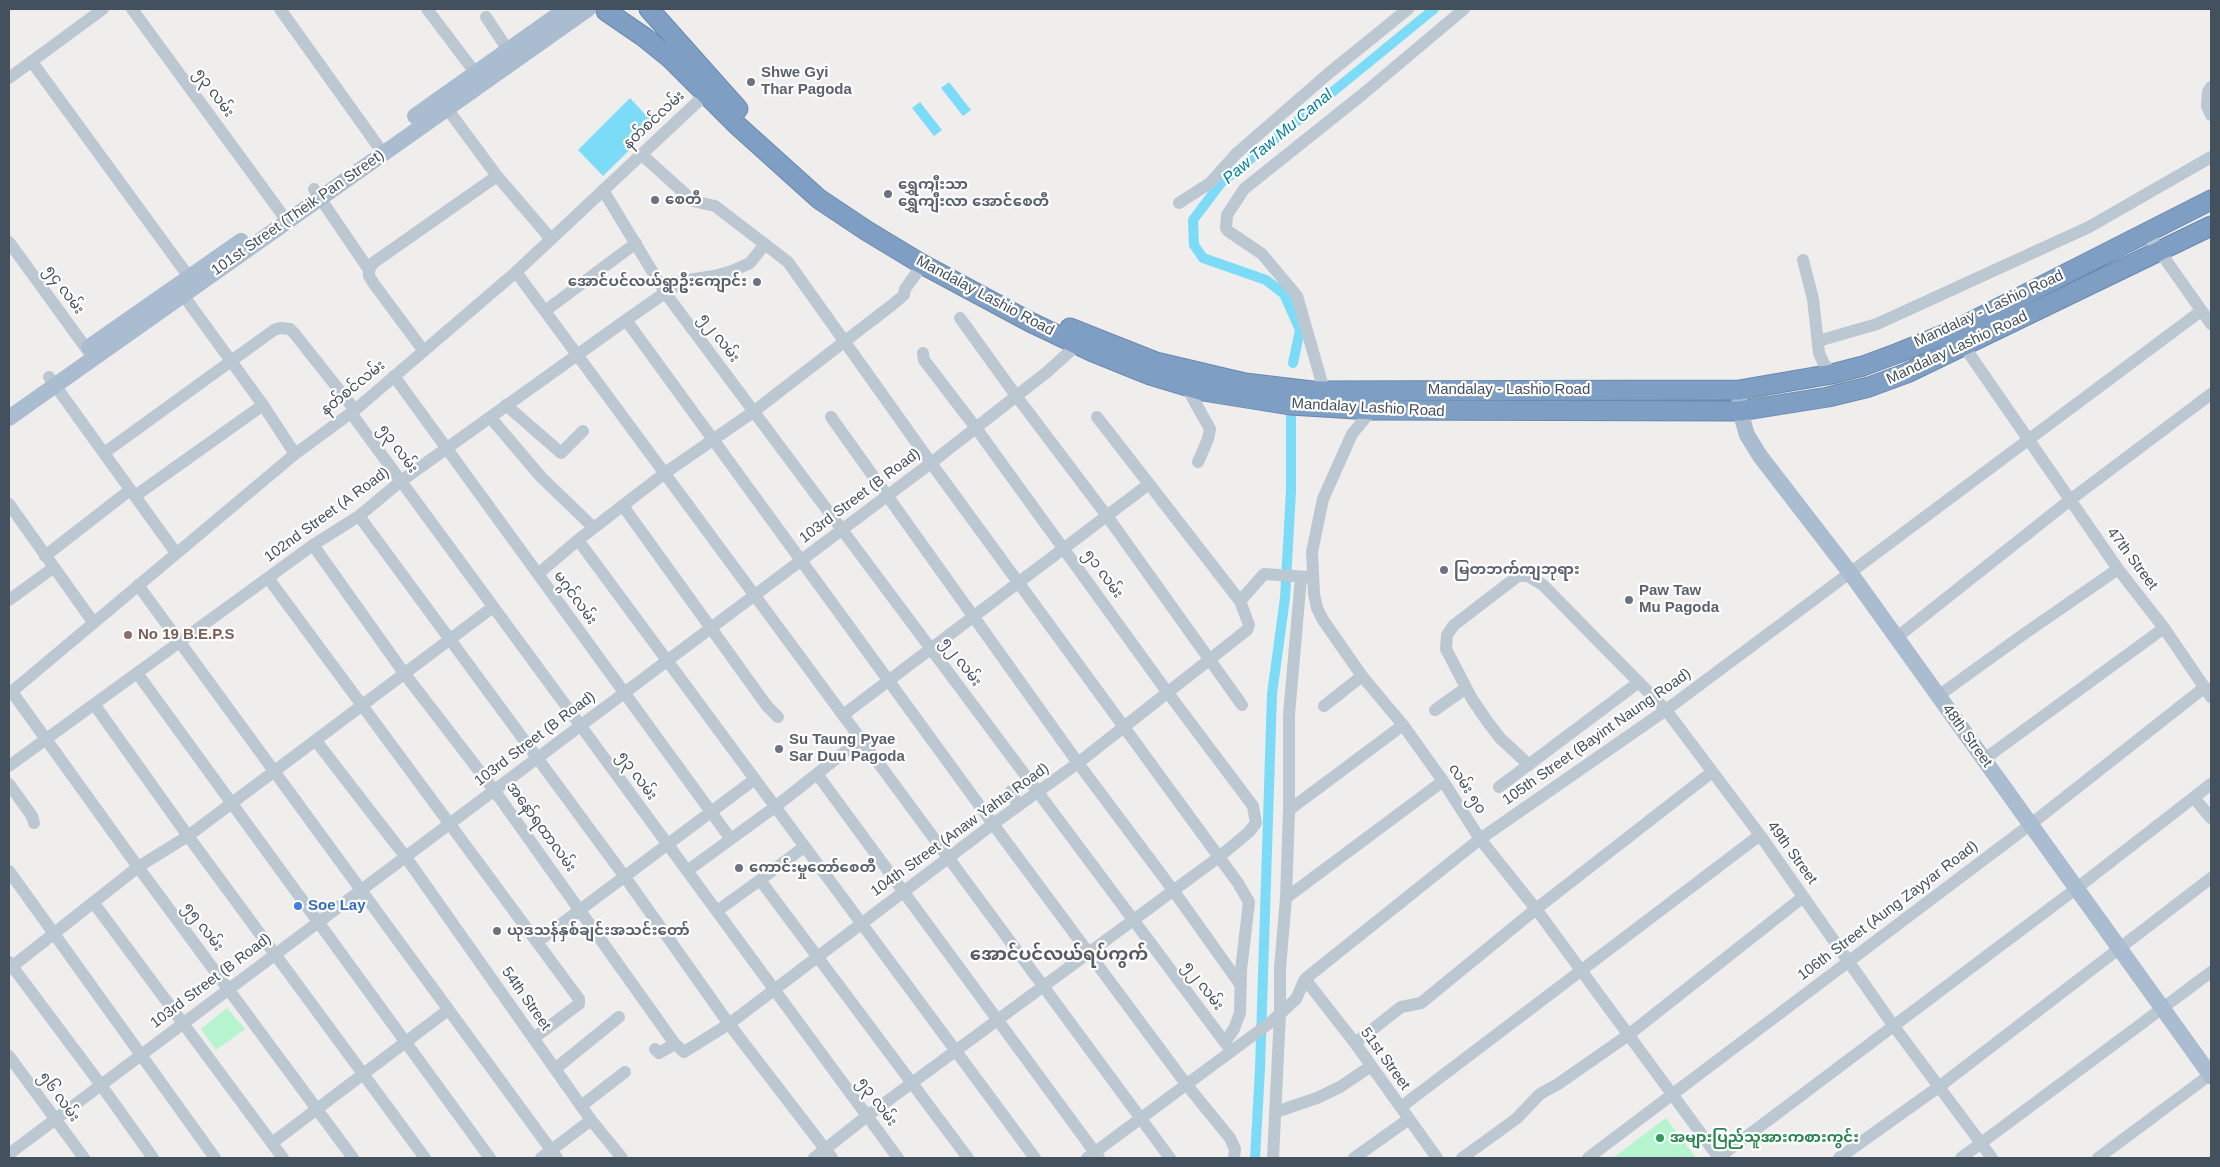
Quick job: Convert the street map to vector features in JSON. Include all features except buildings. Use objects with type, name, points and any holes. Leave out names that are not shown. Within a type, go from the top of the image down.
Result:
[{"type":"highway","name":"Mandalay Lashio Road","points":[[603,9],[644,37],[670,58],[819,199],[867,231],[923,264],[1030,322],[1080,339],[1150,375],[1202,391],[1290,405],[1326,399],[1372,410],[1740,411],[1810,400],[1869,386],[1921,366],[2159,253],[2211,226]]},
{"type":"highway","name":"Mandalay - Lashio Road","points":[[649,9],[729,99],[784,153],[829,192],[876,223],[962,274],[1080,339],[1185,370],[1326,399],[1739,390],[1832,374],[1864,366],[1954,330],[2211,200]]},
{"type":"highway","points":[[2088,262],[2099,281]]},
{"type":"highway","points":[[1912,346],[1921,366]]},
{"type":"highway","points":[[1809,378],[1810,400]]},
{"type":"main road","name":"101st Street (Theik Pan Street)","points":[[479,78],[508,50],[566,9]]},
{"type":"main road","name":"101st Street (Theik Pan Street)","points":[[9,418],[52,381],[90,353],[479,78],[603,9]]},
{"type":"main road","name":"101st Street (Theik Pan Street)","points":[[9,406],[52,381]]},
{"type":"main road","name":"48th Street","points":[[1739,390],[1740,411],[1747,435],[1760,456],[1850,574],[2211,1075]]},
{"type":"street","points":[[9,78],[103,9]]},
{"type":"street","name":"၅၃ လမ်း","points":[[132,9],[284,217]]},
{"type":"street","points":[[280,9],[380,149]]},
{"type":"street","points":[[427,9],[479,78]]},
{"type":"street","points":[[1179,203],[1210,183],[1236,154],[1329,73],[1408,9]]},
{"type":"street","points":[[1326,399],[1297,296],[1262,254],[1228,231],[1226,228],[1227,215],[1244,189],[1364,94],[1464,9]]},
{"type":"street","points":[[486,18],[508,50]]},
{"type":"street","points":[[32,62],[295,454]]},
{"type":"street","points":[[2211,87],[2208,92],[2207,106],[2211,116]]},
{"type":"street","name":"နတ်စင်လမ်း","points":[[10,693],[295,454],[353,411],[516,272],[706,94]]},
{"type":"street","points":[[443,104],[497,176],[551,239]]},
{"type":"street","points":[[642,154],[693,200],[715,206],[788,262],[931,463],[1020,582],[1238,883],[1248,902],[1238,1022],[1228,1046],[1186,1084],[1094,1156],[998,1020],[902,893],[817,774]]},
{"type":"street","points":[[1818,341],[1877,324],[2080,231],[2211,157]]},
{"type":"street","points":[[423,350],[374,284],[369,276],[369,270],[373,263],[497,176]]},
{"type":"street","name":"၅၂ လမ်း","points":[[603,190],[666,294],[1228,1046]]},
{"type":"street","points":[[317,194],[369,270]]},
{"type":"street","points":[[2146,232],[2159,253],[2211,324]]},
{"type":"street","name":"၅၄ လမ်း","points":[[9,242],[90,353]]},
{"type":"street","points":[[545,311],[636,243]]},
{"type":"street","name":"102nd Street (A Road)","points":[[9,766],[313,545],[359,516],[401,481],[506,405],[682,281],[714,276],[750,263],[765,244]]},
{"type":"street","points":[[1803,260],[1813,299],[1819,353],[1832,374]]},
{"type":"street","points":[[538,574],[578,540],[713,438],[753,412],[845,344],[904,295],[905,289],[923,264]]},
{"type":"street","points":[[516,272],[1170,1158]]},
{"type":"street","name":"105th Street (Bayint Naung Road)","points":[[1228,1046],[1243,1042],[1270,1022],[1296,999],[1305,979],[1480,839],[1666,710],[2201,311]]},
{"type":"street","points":[[960,318],[1016,397],[1107,516],[1242,705]]},
{"type":"street","points":[[626,320],[1088,953],[1233,1144],[1234,1158]]},
{"type":"street","name":"၅၃ လမ်း","points":[[232,362],[274,330],[284,327],[290,329],[353,411],[401,481],[898,1158]]},
{"type":"street","name":"47th Street","points":[[1954,330],[1962,347],[2118,569],[2164,628],[2209,693]]},
{"type":"street","name":"103rd Street (B Road)","points":[[9,1154],[843,530],[1016,397],[1080,339]]},
{"type":"street","name":"၅၁ လမ်း","points":[[923,353],[924,360],[1253,806],[1256,814],[1256,823],[1249,832],[1219,857]]},
{"type":"street","points":[[104,453],[232,362]]},
{"type":"street","name":"မဂ္ဂင်လမ်း","points":[[394,376],[730,838]]},
{"type":"street","points":[[52,381],[176,553]]},
{"type":"street","points":[[1186,386],[1210,429],[1208,439],[1198,462]]},
{"type":"street","points":[[1896,638],[2070,500],[2211,394]]},
{"type":"street","points":[[45,556],[132,493],[263,405]]},
{"type":"street","points":[[506,405],[561,453],[583,431]]},
{"type":"street","name":"လမ်း ၅၀","points":[[1372,410],[1352,434],[1322,499],[1307,577],[1323,620],[1362,676],[1403,726],[1443,781],[1480,839],[1536,909],[1627,1036],[1719,1158]]},
{"type":"street","points":[[490,417],[541,477],[594,528]]},
{"type":"street","points":[[830,417],[1078,763],[1173,890],[1240,984]]},
{"type":"street","points":[[1098,417],[1240,601],[1260,577],[1268,573],[1307,577],[1289,715],[1289,810],[1286,898],[1280,968],[1280,1013],[1273,1158]]},
{"type":"street","points":[[843,715],[1150,484]]},
{"type":"street","points":[[623,506],[712,627],[767,706],[778,718]]},
{"type":"street","points":[[10,510],[93,622]]},
{"type":"street","points":[[359,516],[625,877],[729,1024],[829,1154]]},
{"type":"street","points":[[578,540],[668,660],[954,1052],[1035,1158]]},
{"type":"street","name":"အနော်ရထာလမ်း","points":[[313,545],[404,673],[494,790],[675,1044],[682,1051],[689,1052]]},
{"type":"street","points":[[9,600],[53,568]]},
{"type":"street","points":[[1938,696],[2118,569]]},
{"type":"street","name":"49th Street","points":[[1466,688],[1446,649],[1447,636],[1454,624],[1518,576],[1528,576],[1536,579],[1666,710],[1760,835],[1893,1025],[1992,1158]]},
{"type":"street","points":[[268,578],[580,1002],[534,1038]]},
{"type":"street","points":[[138,585],[448,1010],[550,1156],[591,1120]]},
{"type":"street","name":"104th Street (Anaw Yahta Road)","points":[[689,1052],[729,1024],[773,988],[993,824],[1078,763],[1210,661],[1247,630],[1250,625],[1240,601]]},
{"type":"street","points":[[154,1158],[10,966],[138,867],[188,836],[493,607]]},
{"type":"street","points":[[1984,760],[2164,628]]},
{"type":"street","points":[[137,673],[490,1158]]},
{"type":"street","points":[[1324,706],[1362,676]]},
{"type":"street","points":[[1499,787],[1639,682]]},
{"type":"street","points":[[1435,710],[1466,688],[1500,738],[1529,765]]},
{"type":"street","name":"၅၅ လမ်း","points":[[10,693],[46,739],[353,1158]]},
{"type":"street","name":"106th Street (Aung Zayyar Road)","points":[[1588,1158],[1848,960],[2209,693]]},
{"type":"street","points":[[94,704],[188,836],[425,1158]]},
{"type":"street","points":[[1289,810],[1403,726]]},
{"type":"street","points":[[687,871],[775,807],[861,739]]},
{"type":"street","name":"54th Street","points":[[316,741],[405,856],[591,1120],[622,1158]]},
{"type":"street","points":[[1355,1043],[1401,1007],[1421,1003],[1536,909],[1712,772]]},
{"type":"street","points":[[537,942],[755,779]]},
{"type":"street","points":[[1286,898],[1443,781]]},
{"type":"street","points":[[9,784],[32,816],[34,823]]},
{"type":"street","points":[[1719,1158],[2077,888],[2211,784]]},
{"type":"street","points":[[1011,791],[1018,806]]},
{"type":"street","points":[[2194,798],[2211,818]]},
{"type":"street","points":[[1401,1107],[1760,835]]},
{"type":"street","points":[[717,911],[804,847]]},
{"type":"street","points":[[814,1158],[829,1154],[867,1116],[1219,857]]},
{"type":"street","points":[[9,871],[52,934],[215,1158]]},
{"type":"street","points":[[1839,1158],[1940,1086],[2118,947],[2211,878]]},
{"type":"street","points":[[760,880],[818,955],[911,1084],[968,1158]]},
{"type":"street","points":[[1462,1158],[1516,1119],[1540,1094],[1558,1084],[1627,1036],[1803,897]]},
{"type":"street","points":[[93,902],[283,1158]]},
{"type":"street","points":[[1960,1158],[2211,972]]},
{"type":"street","name":"51st Street","points":[[1305,979],[1355,1043],[1438,1158]]},
{"type":"street","points":[[272,1143],[362,1073],[448,1010]]},
{"type":"street","points":[[555,1069],[618,1017]]},
{"type":"street","points":[[654,1049],[659,1053],[675,1044]]},
{"type":"street","name":"၅၆ လမ်း","points":[[9,1056],[84,1158]]},
{"type":"street","points":[[1276,1112],[1317,1098],[1340,1087],[1371,1066]]},
{"type":"street","points":[[581,1106],[625,1072]]},
{"type":"street","points":[[2098,1158],[2211,1075]]},
{"type":"street","points":[[1354,1158],[1409,1118]]},
{"type":"green space","points":[[227,1008],[245,1029],[216,1050],[201,1029]]},
{"type":"green space","name":"အများပြည်သူအားကစားကွင်း","points":[[1666,1118],[1696,1158],[1613,1158]]},
{"type":"water","points":[[949,82],[971,110],[963,116],[941,88]]},
{"type":"water","points":[[630,98],[655,125],[603,176],[578,150]]},
{"type":"water","points":[[920,102],[942,130],[934,136],[912,108]]},
{"type":"waterway","name":"Paw Taw Mu Canal","points":[[1293,363],[1300,330],[1284,294],[1266,280],[1203,258],[1194,245],[1193,220],[1221,183],[1434,9]]},
{"type":"waterway","points":[[1255,1158],[1260,1069],[1272,694],[1285,598],[1291,491],[1291,412]]},
{"type":"place","name":"Shwe Gyi Thar Pagoda","points":[[751,82]]},
{"type":"place","name":"ရွှေကျီးသာ ရွှေကျီးလာ အောင်စေတီ","points":[[888,194]]},
{"type":"place","name":"စေတီ","points":[[655,200]]},
{"type":"place","name":"အောင်ပင်လယ်ရွာဦးကျောင်း","points":[[757,282]]},
{"type":"place","name":"မြတဘက်ကျဘုရား","points":[[1444,570]]},
{"type":"place","name":"Paw Taw Mu Pagoda","points":[[1629,600]]},
{"type":"place","name":"No 19 B.E.P.S","points":[[128,635]]},
{"type":"place","name":"Su Taung Pyae Sar Duu Pagoda","points":[[779,749]]},
{"type":"place","name":"ကောင်းမှုတော်စေတီ","points":[[739,868]]},
{"type":"place","name":"Soe Lay","points":[[298,906]]},
{"type":"place","name":"ယုဒသန်နှစ်ချင်းအသင်းတော်","points":[[497,931]]},
{"type":"place","name":"အများပြည်သူအားကစားကွင်း","points":[[1660,1138]]},
{"type":"district","name":"အောင်ပင်လယ်ရပ်ကွက်","points":[[1059,955]]}]
